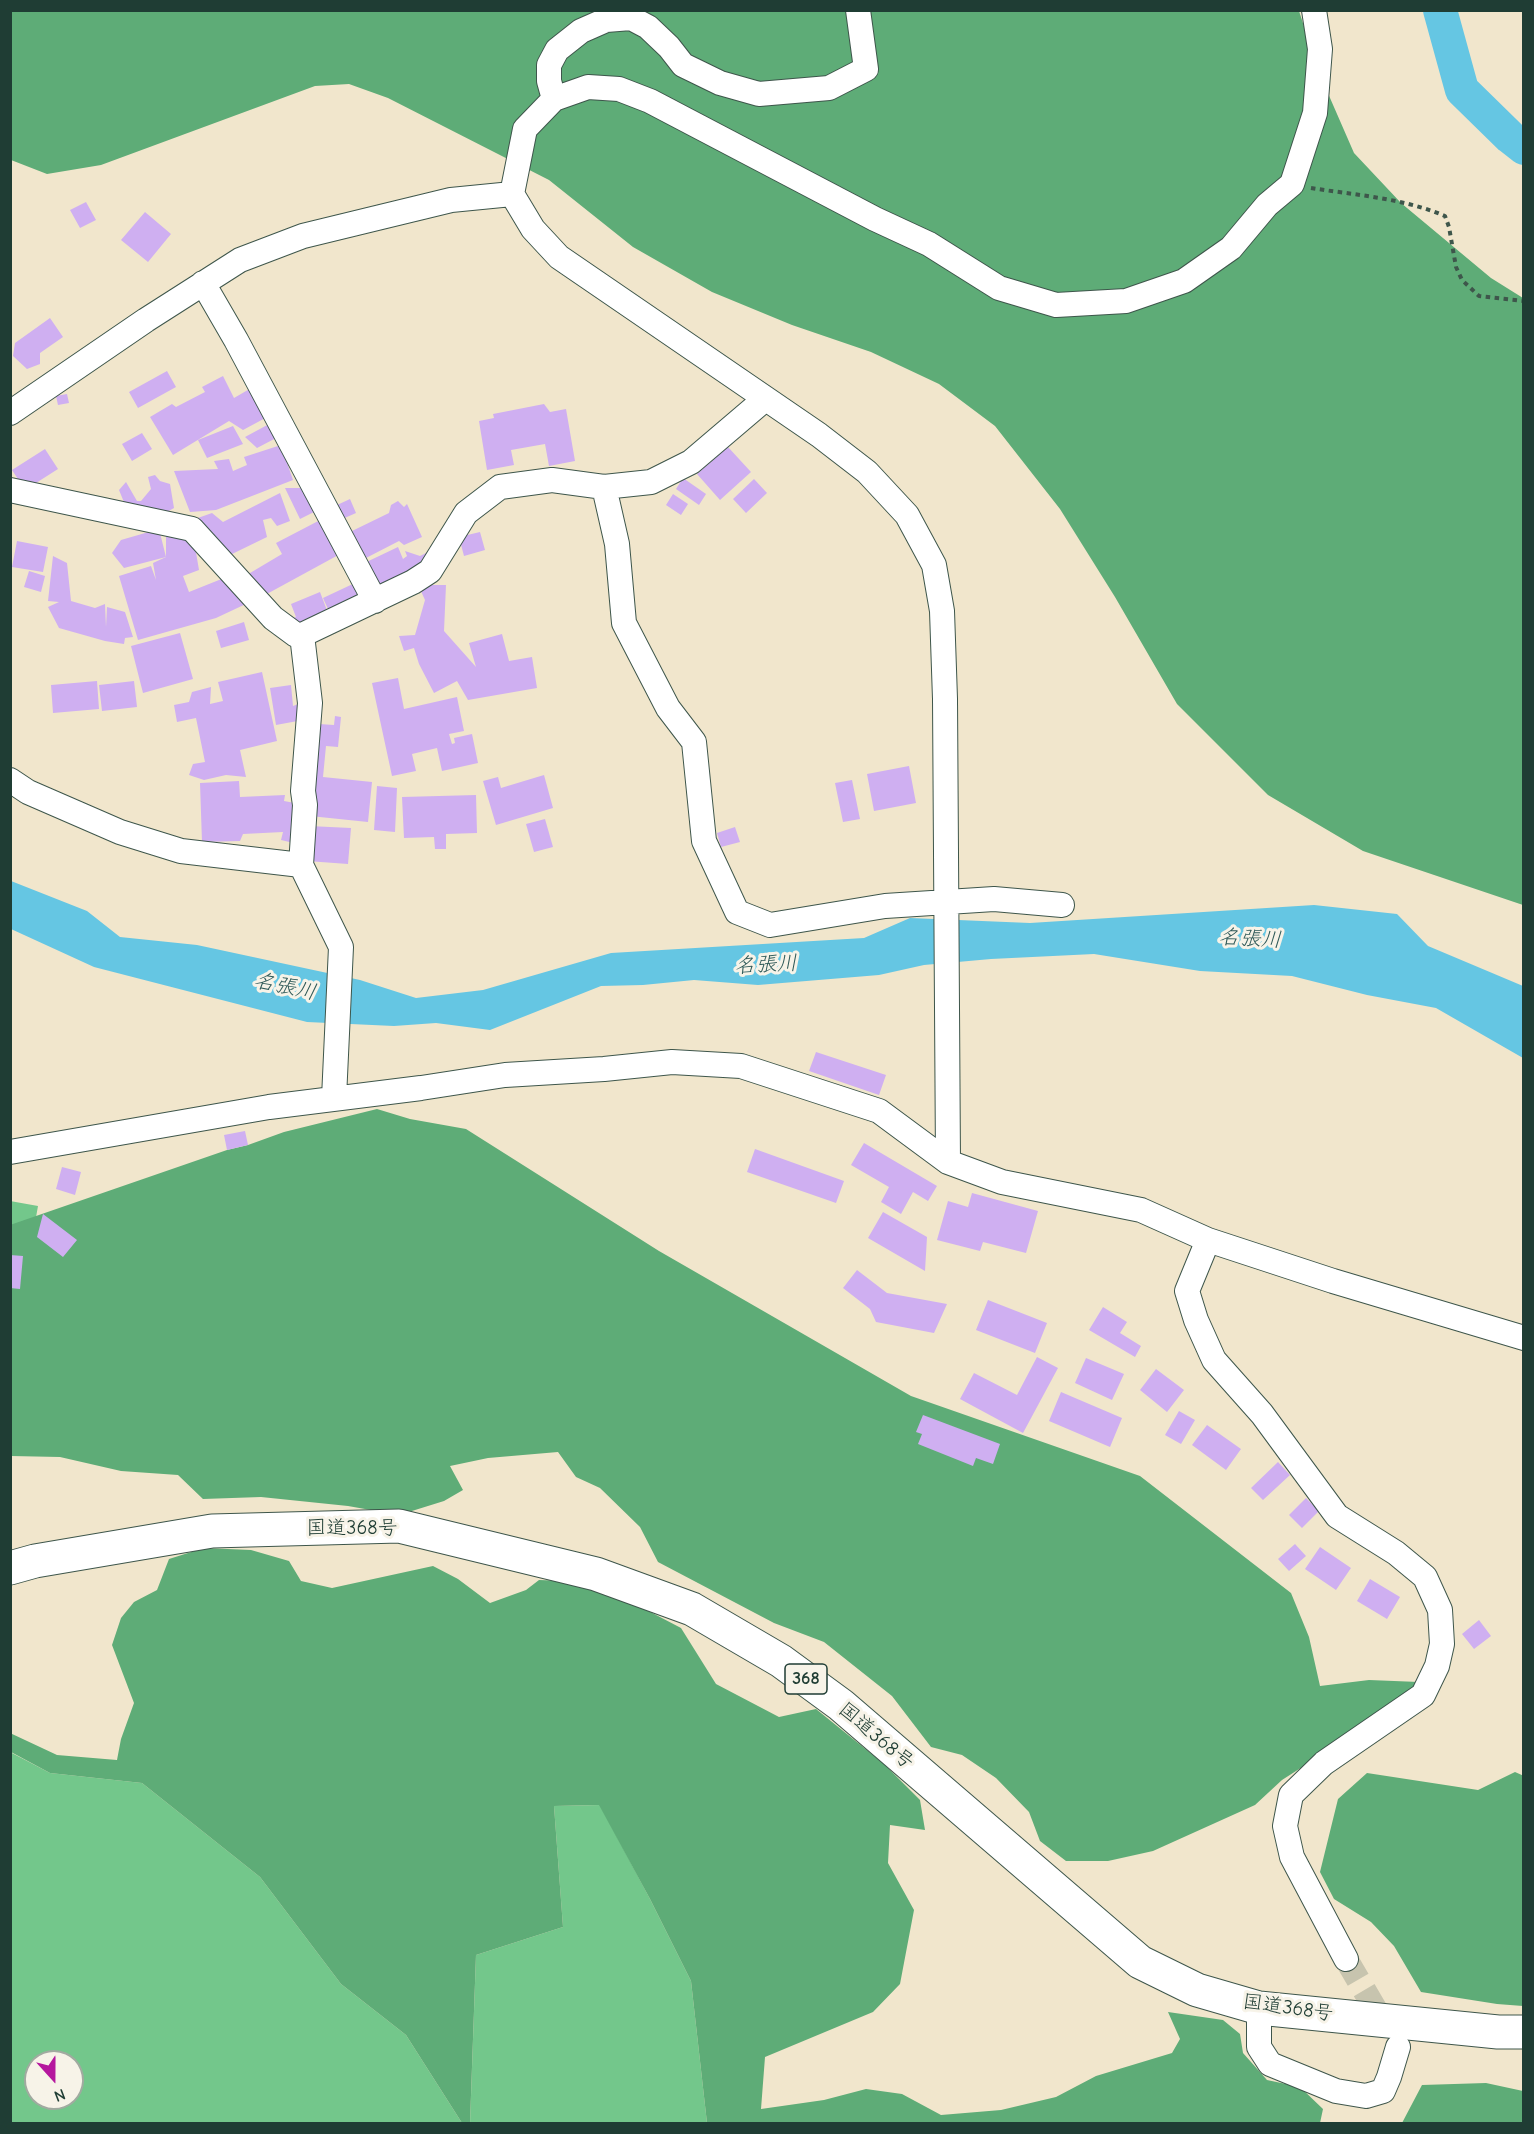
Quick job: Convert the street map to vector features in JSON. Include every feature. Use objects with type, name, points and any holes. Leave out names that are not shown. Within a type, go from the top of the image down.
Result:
[{"type":"highway","name":"国道368号","points":[[10,1568],[212,1531],[399,1526],[596,1574],[692,1609],[781,1661],[841,1706],[1140,1962],[1197,1990],[1259,2008],[1486,2031],[1524,2032]]},
{"type":"street","points":[[554,99],[549,81],[549,65],[557,50],[581,32],[606,20],[631,18],[648,27],[669,47],[683,65],[720,83],[759,94],[829,88],[866,69],[858,10]]},
{"type":"street","points":[[948,1161],[945,688],[942,611],[933,565],[907,515],[867,472],[819,435],[560,257],[533,229],[512,194],[525,129],[554,99],[588,87],[619,89],[650,101],[875,219],[929,244],[999,288],[1056,305],[1126,301],[1184,281],[1231,248],[1267,205],[1292,184],[1315,113],[1320,49],[1314,10]]},
{"type":"street","points":[[10,413],[202,282],[240,260],[303,236],[451,200],[512,194]]},
{"type":"street","points":[[202,282],[236,340],[375,601]]},
{"type":"street","points":[[10,490],[192,529],[273,618],[296,635],[302,635],[413,582],[430,571],[466,513],[500,487],[552,480],[604,487],[651,482],[691,462],[765,399]]},
{"type":"street","points":[[604,487],[617,544],[624,623],[668,708],[693,742],[704,841],[737,912],[771,925],[885,906],[994,899],[1062,905]]},
{"type":"street","points":[[302,635],[310,703],[303,791],[305,805],[301,865],[341,947],[334,1098]]},
{"type":"street","points":[[10,780],[28,792],[120,832],[181,851],[301,865]]},
{"type":"street","points":[[10,1152],[269,1107],[505,1075],[604,1070],[672,1062],[741,1066],[879,1111],[948,1161],[1002,1182],[1142,1210],[1208,1240],[1333,1281],[1524,1338]]},
{"type":"street","points":[[1208,1240],[1186,1292],[1214,1360],[1262,1414],[1336,1516],[1396,1553],[1425,1577],[1440,1610],[1442,1644],[1437,1666],[1423,1695],[1324,1763],[1291,1795],[1285,1826],[1292,1857],[1346,1959]]},
{"type":"street","points":[[1259,2008],[1259,2047],[1270,2064],[1336,2091],[1366,2096],[1383,2091],[1398,2047]]},
{"type":"path","points":[[1292,184],[1392,202],[1445,216],[1456,267],[1462,280],[1479,296],[1524,301]]},
{"type":"green space","points":[[10,11],[1299,11],[1320,75],[1354,153],[1401,203],[1491,278],[1523,298],[1523,905],[1363,851],[1268,795],[1177,704],[1115,597],[1060,509],[995,426],[939,384],[871,352],[792,325],[712,292],[633,247],[549,180],[388,98],[349,84],[315,86],[101,165],[47,174],[11,160]]},
{"type":"green space","points":[[377,1109],[410,1119],[466,1129],[659,1251],[911,1396],[1140,1476],[1291,1593],[1309,1637],[1320,1686],[1369,1680],[1419,1682],[1377,1719],[1282,1780],[1255,1805],[1153,1851],[1108,1861],[1066,1861],[1040,1841],[1029,1812],[996,1778],[962,1755],[931,1747],[892,1696],[824,1642],[774,1623],[658,1562],[640,1527],[600,1488],[576,1477],[558,1452],[488,1458],[450,1466],[463,1490],[444,1501],[399,1515],[348,1506],[261,1497],[203,1499],[178,1475],[121,1471],[60,1457],[11,1456],[10,1225],[227,1150],[284,1132]]},
{"type":"green space","points":[[10,1201],[38,1206],[29,1257],[11,1253]]},
{"type":"green space","points":[[204,1548],[251,1550],[289,1561],[301,1581],[332,1588],[433,1566],[458,1579],[490,1603],[526,1590],[539,1580],[593,1582],[681,1628],[716,1684],[779,1717],[816,1709],[884,1764],[920,1800],[925,1830],[890,1825],[888,1863],[914,1910],[900,1984],[873,2012],[765,2057],[761,2109],[824,2100],[866,2089],[902,2094],[941,2115],[1001,2110],[1056,2097],[1096,2076],[1172,2053],[1180,2039],[1168,2012],[1223,2020],[1240,2034],[1243,2053],[1267,2080],[1300,2087],[1323,2109],[1320,2123],[707,2123],[691,1981],[599,1805],[554,1806],[563,1927],[476,1955],[470,2123],[462,2123],[406,2035],[341,1984],[260,1877],[142,1783],[50,1773],[11,1752],[10,1733],[57,1755],[117,1760],[121,1739],[134,1703],[112,1645],[121,1618],[134,1602],[157,1590],[169,1559]]},
{"type":"green space","points":[[10,1752],[50,1773],[142,1783],[260,1877],[341,1984],[406,2035],[462,2123],[11,2123]]},
{"type":"green space","points":[[1515,1772],[1524,1776],[1523,2006],[1421,1992],[1394,1946],[1371,1922],[1334,1899],[1320,1872],[1338,1799],[1367,1773],[1478,1790]]},
{"type":"green space","points":[[600,1805],[691,1981],[707,2123],[470,2124],[476,1955],[563,1927],[554,1806]]},
{"type":"green space","points":[[1486,2083],[1523,2091],[1523,2123],[1402,2123],[1422,2085]]},
{"type":"water","name":"名張川","points":[[11,881],[87,911],[120,937],[197,945],[360,980],[416,998],[483,990],[611,953],[864,938],[910,918],[1030,923],[1314,905],[1397,914],[1428,946],[1523,986],[1523,1058],[1436,1008],[1367,995],[1292,976],[1200,971],[1094,954],[924,965],[879,975],[758,985],[694,980],[601,986],[490,1030],[436,1023],[394,1026],[307,1022],[94,967],[11,929]]},
{"type":"building","points":[[86,202],[96,220],[80,228],[70,210]]},
{"type":"building","points":[[145,212],[171,234],[148,262],[121,240]]},
{"type":"building","points":[[50,318],[63,337],[40,353],[40,364],[27,369],[13,356],[15,343]]},
{"type":"building","points":[[167,371],[176,387],[138,408],[129,392]]},
{"type":"building","points":[[223,376],[234,398],[253,387],[269,416],[243,430],[229,421],[173,455],[150,417],[172,404],[176,407],[205,392],[202,387]]},
{"type":"building","points":[[67,394],[69,403],[58,405],[56,396]]},
{"type":"building","points":[[544,404],[550,412],[566,409],[575,461],[549,466],[545,444],[511,450],[514,465],[487,470],[479,421],[494,418],[493,414]]},
{"type":"building","points":[[271,423],[278,437],[257,448],[245,437]]},
{"type":"building","points":[[233,426],[243,444],[207,458],[198,440]]},
{"type":"building","points":[[142,433],[152,449],[132,461],[122,444]]},
{"type":"building","points":[[281,445],[293,480],[216,510],[190,512],[174,471],[218,469],[214,461],[229,459],[233,471],[247,465],[244,457]]},
{"type":"building","points":[[728,447],[751,472],[720,500],[697,474]]},
{"type":"building","points":[[45,449],[58,469],[25,490],[12,470]]},
{"type":"building","points":[[155,475],[160,481],[170,484],[174,508],[156,518],[128,512],[119,490],[126,482],[137,501],[141,501],[151,489],[148,477]]},
{"type":"building","points":[[683,478],[706,494],[699,505],[676,489]]},
{"type":"building","points":[[754,479],[767,493],[746,513],[733,499]]},
{"type":"building","points":[[285,488],[308,488],[318,510],[300,519]]},
{"type":"building","points":[[280,493],[290,521],[277,526],[271,518],[263,520],[267,537],[230,555],[195,519],[212,513],[223,522]]},
{"type":"building","points":[[673,494],[688,504],[681,515],[666,505]]},
{"type":"building","points":[[350,499],[356,513],[340,520],[335,506]]},
{"type":"building","points":[[398,501],[404,507],[407,504],[422,537],[404,545],[399,541],[366,558],[352,531],[389,513],[391,505]]},
{"type":"building","points":[[324,518],[342,553],[265,595],[245,576],[282,554],[276,543]]},
{"type":"building","points":[[159,529],[166,557],[124,568],[112,553],[121,540]]},
{"type":"building","points":[[192,529],[199,570],[183,576],[189,592],[224,578],[248,603],[216,618],[138,640],[119,576],[151,566],[156,580],[153,563],[166,557],[166,535]]},
{"type":"building","points":[[480,532],[485,550],[464,556],[459,537]]},
{"type":"building","points":[[17,541],[48,547],[43,572],[12,567]]},
{"type":"building","points":[[398,547],[403,559],[407,556],[405,551],[420,556],[428,552],[434,564],[368,589],[356,567]]},
{"type":"building","points":[[53,556],[67,563],[71,601],[95,608],[105,604],[106,627],[107,607],[125,612],[133,637],[125,638],[124,644],[59,628],[48,607],[59,602],[48,601]]},
{"type":"building","points":[[29,571],[45,576],[41,592],[24,587]]},
{"type":"building","points":[[357,582],[367,604],[333,620],[323,598]]},
{"type":"building","points":[[428,585],[446,585],[444,631],[476,667],[469,643],[502,634],[509,661],[532,657],[537,688],[468,700],[457,681],[434,693],[419,664],[414,648],[404,651],[399,636],[415,635],[425,600],[420,589]]},
{"type":"building","points":[[320,592],[331,621],[296,635],[290,619],[296,617],[291,604]]},
{"type":"building","points":[[244,622],[249,640],[221,648],[216,631]]},
{"type":"building","points":[[180,633],[193,679],[143,693],[131,646]]},
{"type":"building","points":[[262,672],[277,741],[240,750],[246,777],[226,775],[204,780],[189,775],[193,764],[205,762],[196,718],[177,722],[174,705],[189,702],[192,692],[211,687],[210,704],[223,701],[218,682]]},
{"type":"building","points":[[398,678],[404,709],[457,697],[464,731],[449,734],[452,744],[455,743],[454,738],[472,734],[478,763],[442,771],[437,748],[412,754],[416,771],[392,776],[372,683]]},
{"type":"building","points":[[97,681],[99,709],[53,713],[51,685]]},
{"type":"building","points":[[134,681],[137,707],[102,711],[99,685]]},
{"type":"building","points":[[291,685],[293,706],[301,703],[303,720],[276,725],[270,688]]},
{"type":"building","points":[[335,716],[341,717],[338,747],[326,746],[323,777],[372,782],[368,822],[310,816],[319,724],[334,725]]},
{"type":"building","points":[[909,766],[916,803],[874,811],[867,774]]},
{"type":"building","points":[[544,775],[553,808],[496,825],[483,781],[498,777],[501,788]]},
{"type":"building","points":[[852,780],[860,819],[843,822],[835,783]]},
{"type":"building","points":[[239,781],[240,797],[285,795],[284,801],[305,805],[298,844],[281,840],[283,832],[243,834],[240,841],[202,842],[200,783]]},
{"type":"building","points":[[377,786],[397,788],[395,832],[374,830]]},
{"type":"building","points":[[476,795],[477,833],[446,834],[446,849],[435,849],[434,837],[404,838],[402,797]]},
{"type":"building","points":[[545,819],[553,847],[534,852],[526,824]]},
{"type":"building","points":[[309,826],[351,828],[348,864],[307,861]]},
{"type":"building","points":[[735,827],[740,842],[721,847],[717,833]]},
{"type":"building","points":[[816,1052],[886,1075],[879,1095],[809,1071]]},
{"type":"building","points":[[245,1131],[248,1145],[227,1150],[224,1135]]},
{"type":"building","points":[[864,1143],[937,1186],[928,1201],[913,1192],[901,1214],[881,1202],[889,1187],[851,1165]]},
{"type":"building","points":[[755,1149],[844,1181],[836,1203],[747,1172]]},
{"type":"building","points":[[62,1167],[81,1172],[75,1195],[56,1189]]},
{"type":"building","points":[[972,1193],[1038,1211],[1026,1253],[983,1242],[980,1251],[937,1240],[948,1201],[968,1207]]},
{"type":"building","points":[[883,1212],[927,1237],[925,1271],[868,1238]]},
{"type":"building","points":[[43,1214],[77,1240],[63,1257],[37,1237]]},
{"type":"building","points":[[10,1255],[23,1256],[20,1289],[10,1288]]},
{"type":"building","points":[[857,1270],[887,1293],[947,1304],[934,1333],[876,1322],[870,1309],[843,1288]]},
{"type":"building","points":[[988,1300],[1047,1323],[1035,1353],[976,1330]]},
{"type":"building","points":[[1103,1307],[1127,1322],[1120,1333],[1141,1346],[1135,1357],[1089,1330]]},
{"type":"building","points":[[1037,1357],[1058,1368],[1023,1433],[960,1399],[974,1373],[1017,1395]]},
{"type":"building","points":[[1086,1358],[1124,1374],[1112,1400],[1075,1383]]},
{"type":"building","points":[[1156,1369],[1184,1390],[1167,1412],[1140,1390]]},
{"type":"building","points":[[1061,1392],[1122,1418],[1110,1447],[1049,1421]]},
{"type":"building","points":[[1179,1411],[1195,1420],[1181,1444],[1165,1435]]},
{"type":"building","points":[[923,1415],[1000,1444],[993,1464],[976,1458],[973,1466],[918,1444],[922,1434],[916,1432]]},
{"type":"building","points":[[1207,1425],[1241,1449],[1226,1470],[1192,1445]]},
{"type":"building","points":[[1278,1462],[1290,1475],[1263,1500],[1251,1488]]},
{"type":"building","points":[[1306,1498],[1319,1511],[1302,1528],[1289,1515]]},
{"type":"building","points":[[1295,1544],[1306,1556],[1289,1571],[1278,1559]]},
{"type":"building","points":[[1320,1547],[1351,1568],[1336,1590],[1305,1569]]},
{"type":"building","points":[[1370,1579],[1400,1597],[1387,1619],[1357,1601]]},
{"type":"building","points":[[1479,1620],[1491,1636],[1474,1649],[1462,1634]]},
{"type":"waterway","points":[[1440,10],[1462,90],[1524,148]]},
{"type":"tunnel","points":[[1346,1959],[1387,2029]]}]
